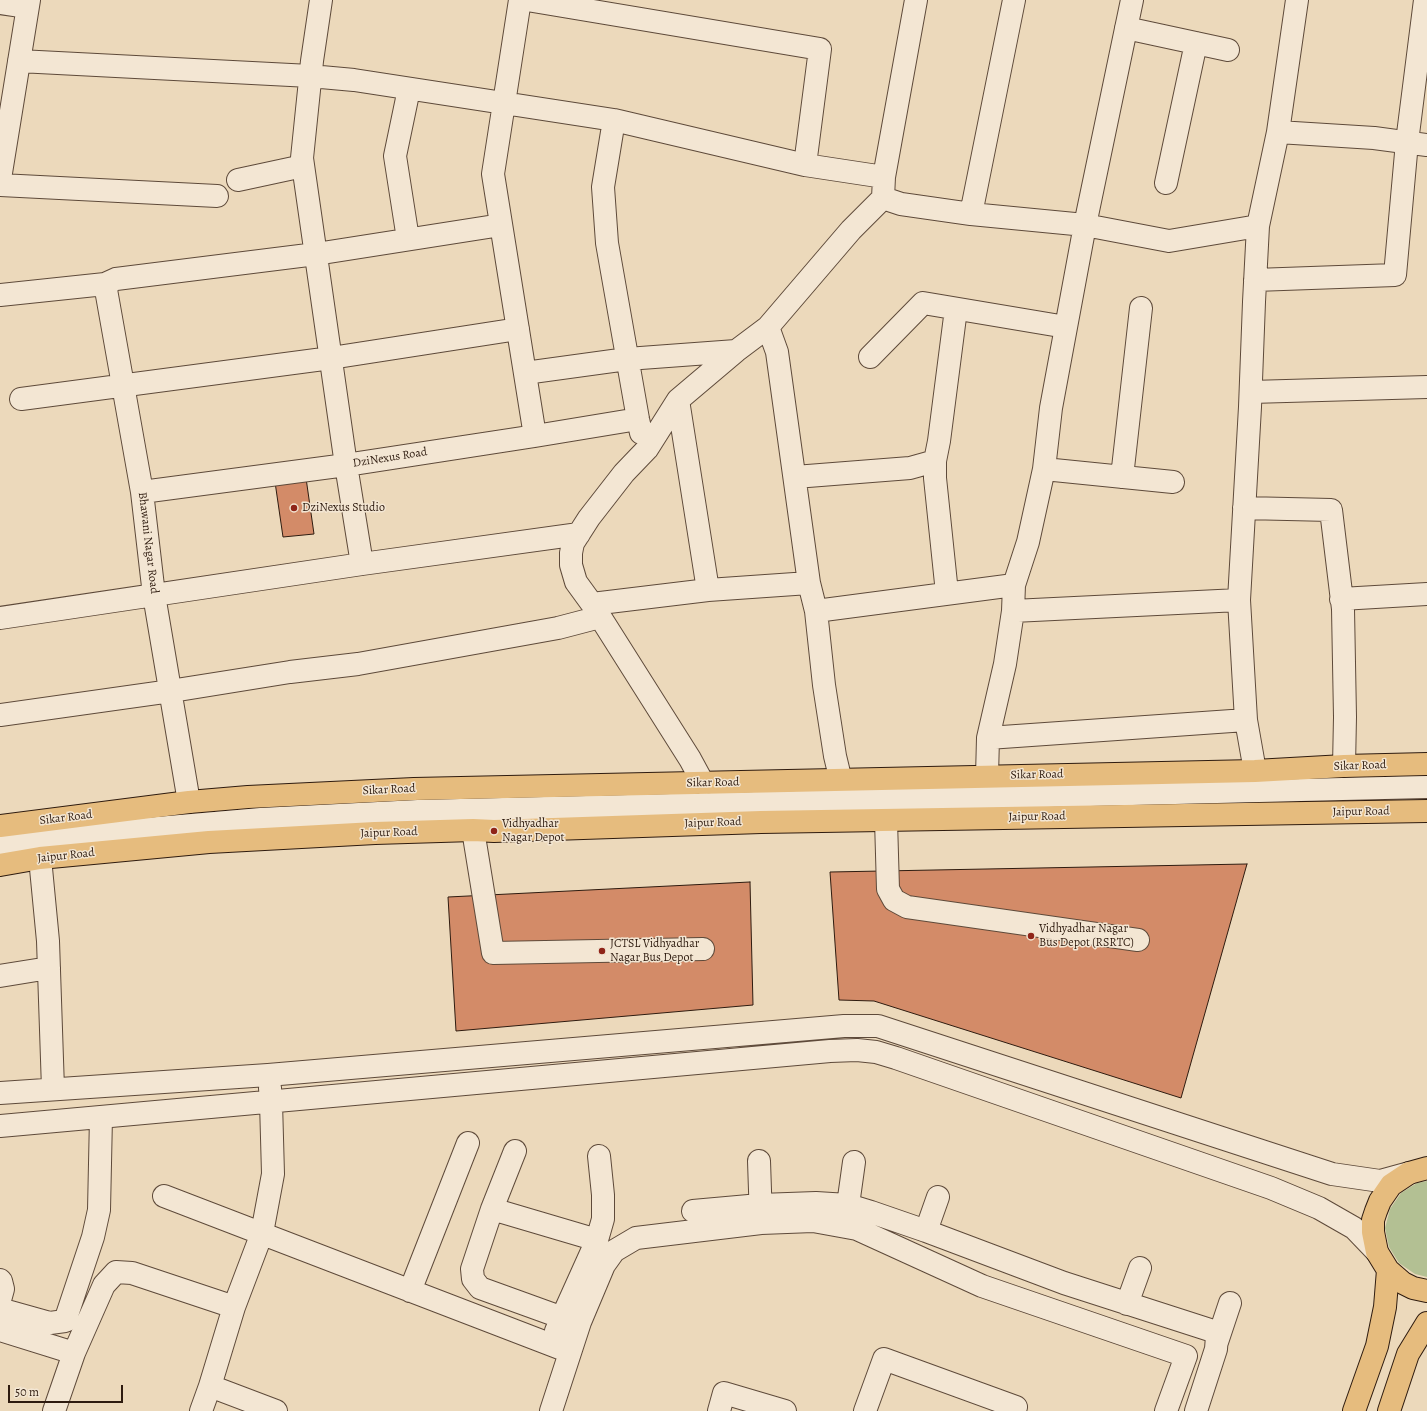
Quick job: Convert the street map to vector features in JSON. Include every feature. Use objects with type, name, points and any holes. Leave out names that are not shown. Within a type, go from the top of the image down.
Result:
[{"type":"main road","name":"Sikar Road","points":[[0,826],[189,802],[248,797],[414,789],[1255,771],[1344,766],[1427,764]]},
{"type":"main road","name":"Jaipur Road","points":[[0,864],[40,858],[209,842],[375,833],[473,830],[494,831],[761,822],[1427,811]]},
{"type":"main road","points":[[1427,1162],[1418,1171],[1391,1185],[1378,1206],[1374,1220],[1373,1232],[1377,1252],[1388,1270],[1403,1283],[1413,1288],[1427,1291]]},
{"type":"main road","points":[[1354,1411],[1377,1346],[1385,1307],[1388,1270]]},
{"type":"main road","points":[[1389,1411],[1408,1354],[1427,1323]]},
{"type":"street","points":[[321,0],[310,76],[302,158],[330,358],[362,564]]},
{"type":"street","points":[[520,0],[493,174],[535,436]]},
{"type":"street","points":[[527,0],[820,49],[805,165]]},
{"type":"street","points":[[702,783],[690,759],[576,582],[571,565],[573,543],[589,518],[624,473],[647,449],[678,400],[736,351],[768,327],[851,230],[882,198],[884,177],[916,0]]},
{"type":"street","points":[[972,214],[1014,0]]},
{"type":"street","points":[[987,776],[988,738],[1004,664],[1013,611],[1014,585],[1028,542],[1044,469],[1051,408],[1084,225],[1132,0]]},
{"type":"street","points":[[1255,771],[1246,720],[1239,600],[1251,392],[1255,280],[1258,226],[1278,132],[1297,0]]},
{"type":"street","points":[[1255,280],[1395,275],[1417,143],[1425,0]]},
{"type":"street","points":[[0,3],[28,4],[19,61],[7,93],[0,179]]},
{"type":"street","points":[[1126,28],[1228,50]]},
{"type":"street","points":[[1166,183],[1196,43]]},
{"type":"street","points":[[19,61],[310,76],[354,80],[614,120],[805,165],[884,177]]},
{"type":"street","points":[[408,239],[395,156],[409,89]]},
{"type":"street","points":[[614,120],[603,187],[607,243],[638,419],[647,449]]},
{"type":"street","points":[[1278,132],[1374,138],[1417,143]]},
{"type":"street","points":[[238,180],[303,166]]},
{"type":"street","points":[[0,186],[217,196]]},
{"type":"street","points":[[882,198],[901,204],[972,214],[1084,225],[1169,241],[1258,226]]},
{"type":"street","points":[[0,295],[105,284],[116,279],[316,254],[502,225]]},
{"type":"street","name":"Bhawani Nagar Road","points":[[105,284],[142,492],[154,595],[189,802]]},
{"type":"street","points":[[870,357],[923,303],[1066,327]]},
{"type":"street","points":[[1122,477],[1141,308]]},
{"type":"street","points":[[946,593],[935,478],[935,461],[939,441],[956,309]]},
{"type":"street","points":[[768,327],[777,352],[809,583],[816,611],[824,685],[841,781]]},
{"type":"street","points":[[21,399],[330,358],[518,328]]},
{"type":"street","points":[[525,373],[627,360],[736,351]]},
{"type":"street","points":[[1251,392],[1427,387]]},
{"type":"street","points":[[678,400],[708,590]]},
{"type":"street","name":"DziNexus Road","points":[[142,492],[346,464],[638,419]]},
{"type":"street","points":[[794,477],[910,468],[935,461]]},
{"type":"street","points":[[1044,469],[1173,482]]},
{"type":"street","points":[[1244,508],[1331,510],[1341,598],[1345,717],[1344,766]]},
{"type":"street","points":[[0,618],[362,564],[579,534]]},
{"type":"street","points":[[0,715],[171,691],[290,672],[358,664],[558,628],[596,611],[708,590],[809,583]]},
{"type":"street","points":[[816,611],[1014,585]]},
{"type":"street","points":[[1341,598],[1427,594]]},
{"type":"street","points":[[1013,611],[1239,600]]},
{"type":"street","points":[[988,738],[1246,720]]},
{"type":"street","points":[[0,847],[76,835],[261,819],[418,811],[1427,787]]},
{"type":"street","points":[[886,820],[888,889],[894,900],[907,907],[1138,940]]},
{"type":"street","points":[[473,830],[493,953],[704,949]]},
{"type":"street","points":[[40,858],[48,941],[53,1089]]},
{"type":"street","points":[[0,976],[49,968]]},
{"type":"street","points":[[0,1093],[268,1075],[844,1026],[878,1026],[1332,1174],[1380,1181],[1418,1171]]},
{"type":"street","points":[[0,1126],[830,1051],[857,1050],[876,1052],[896,1058],[1272,1188],[1319,1208],[1354,1228],[1377,1252]]},
{"type":"street","points":[[202,1411],[234,1307],[262,1233],[273,1174],[271,1102],[268,1075]]},
{"type":"street","points":[[0,1309],[50,1323],[65,1321],[94,1238],[99,1210],[101,1117]]},
{"type":"street","points":[[410,1291],[468,1143]]},
{"type":"street","points":[[515,1151],[492,1209],[472,1269],[473,1279],[480,1288],[563,1318]]},
{"type":"street","points":[[549,1344],[563,1318],[597,1240],[603,1219],[603,1195],[599,1156]]},
{"type":"street","points":[[759,1161],[761,1214]]},
{"type":"street","points":[[848,1205],[854,1162]]},
{"type":"street","points":[[164,1196],[570,1352]]},
{"type":"street","points":[[926,1231],[938,1197]]},
{"type":"street","points":[[551,1411],[580,1322],[604,1265],[614,1251],[636,1238],[816,1203],[848,1205],[926,1231],[1031,1271],[1127,1304],[1213,1331],[1217,1336],[1217,1342]]},
{"type":"street","points":[[492,1209],[597,1240]]},
{"type":"street","points":[[693,1211],[761,1214],[813,1221],[857,1230],[982,1286],[1186,1356],[1166,1411]]},
{"type":"street","points":[[1127,1304],[1140,1268]]},
{"type":"street","points":[[1022,1300],[1031,1271]]},
{"type":"street","points":[[54,1411],[74,1353],[104,1285],[116,1272],[132,1273],[234,1307]]},
{"type":"street","points":[[0,1280],[3,1289],[0,1300]]},
{"type":"street","points":[[1196,1411],[1230,1303]]},
{"type":"street","points":[[0,1330],[74,1353]]},
{"type":"street","points":[[865,1411],[884,1359],[1016,1407],[1014,1411]]},
{"type":"street","points":[[210,1386],[276,1411]]},
{"type":"street","points":[[719,1411],[724,1393],[785,1411]]},
{"type":"green space","points":[[1427,1181],[1427,1277],[1415,1274],[1399,1263],[1389,1247],[1385,1228],[1390,1209],[1401,1193],[1417,1183]]},
{"type":"building","name":"DziNexus Studio","points":[[306,478],[314,534],[283,537],[275,482]]},
{"type":"building","name":"Vidhyadhar Nagar Bus Depot (RSRTC)","points":[[1247,864],[1181,1098],[874,1001],[839,1000],[830,872]]},
{"type":"building","name":"JCTSL Vidhyadhar Nagar Bus Depot","points":[[750,882],[753,1005],[456,1031],[448,897]]},
{"type":"place","name":"DziNexus Studio","points":[[294,508]]},
{"type":"place","name":"Vidhyadhar Nagar Depot","points":[[494,831]]},
{"type":"place","name":"Vidhyadhar Nagar Bus Depot (RSRTC)","points":[[1031,936]]},
{"type":"place","name":"JCTSL Vidhyadhar Nagar Bus Depot","points":[[602,951]]}]
